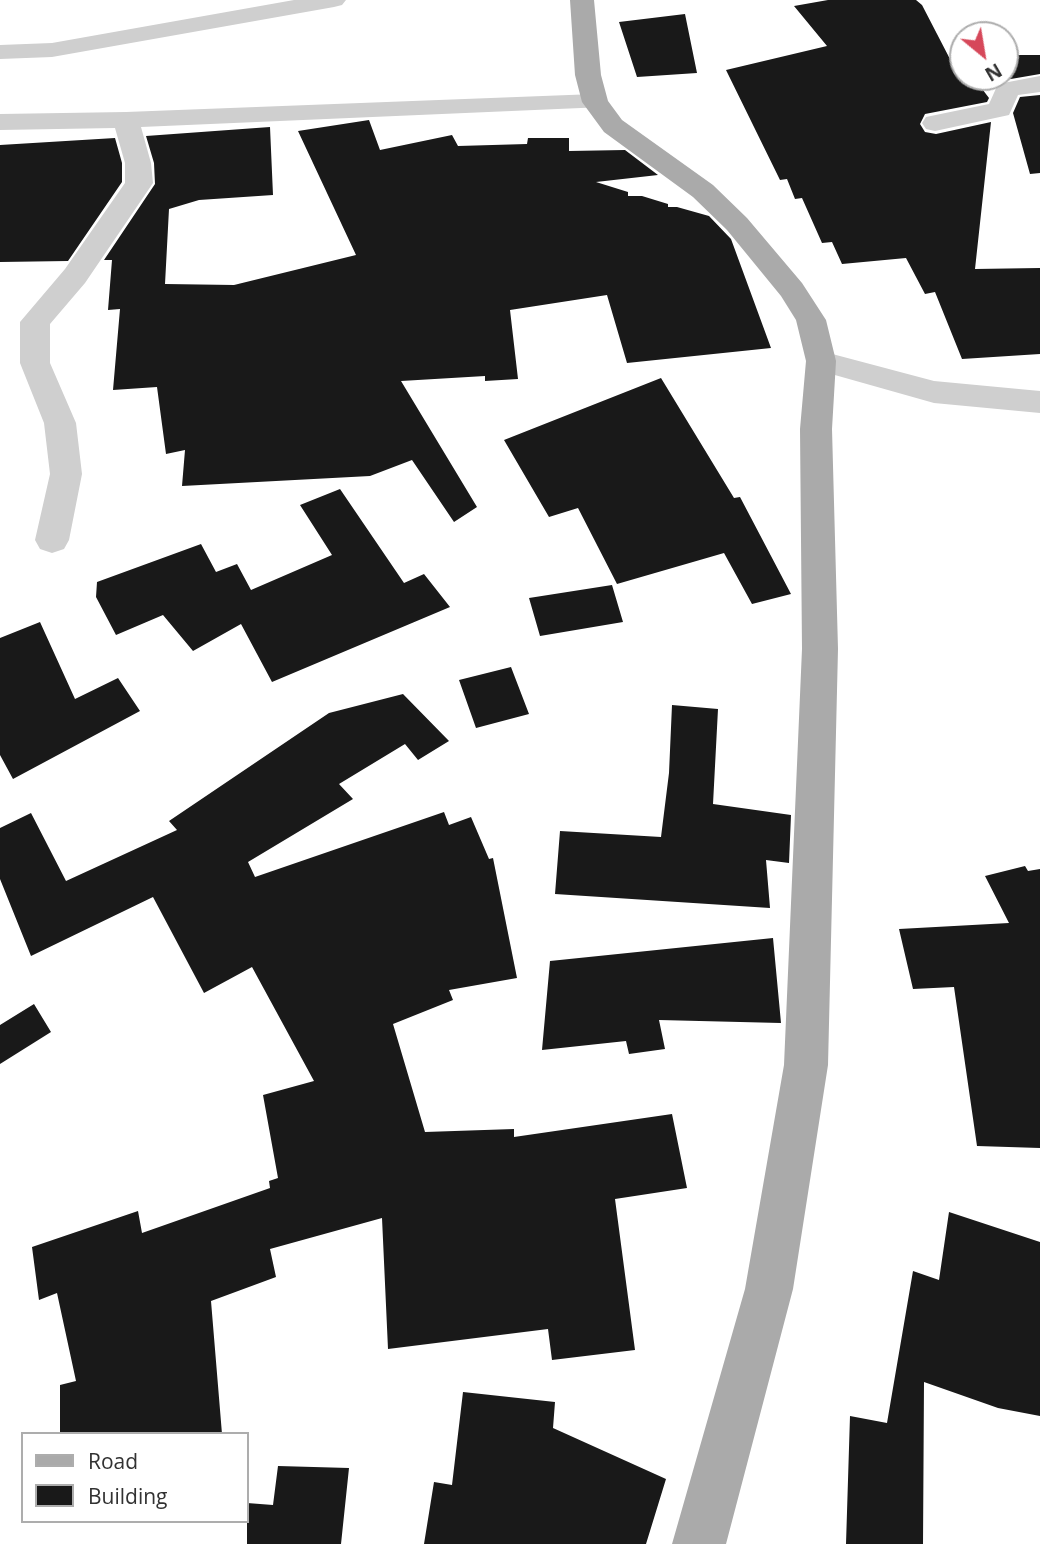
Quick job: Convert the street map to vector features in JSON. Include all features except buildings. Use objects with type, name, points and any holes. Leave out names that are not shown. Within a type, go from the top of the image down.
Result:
[{"type":"main road","points":[[582,0],[588,75],[595,102],[613,126],[702,191],[737,224],[792,289],[811,320],[821,361],[816,429],[820,649],[806,1065],[769,1289],[699,1544]]},
{"type":"street","points":[[0,52],[52,50],[334,0]]},
{"type":"street","points":[[935,124],[1000,110],[1007,89],[1040,84]]},
{"type":"street","points":[[0,122],[127,120],[595,102]]},
{"type":"street","points":[[52,540],[66,474],[60,423],[35,363],[35,322],[75,276],[139,183],[138,163],[127,120]]},
{"type":"street","points":[[821,361],[934,392],[1040,402]]}]
